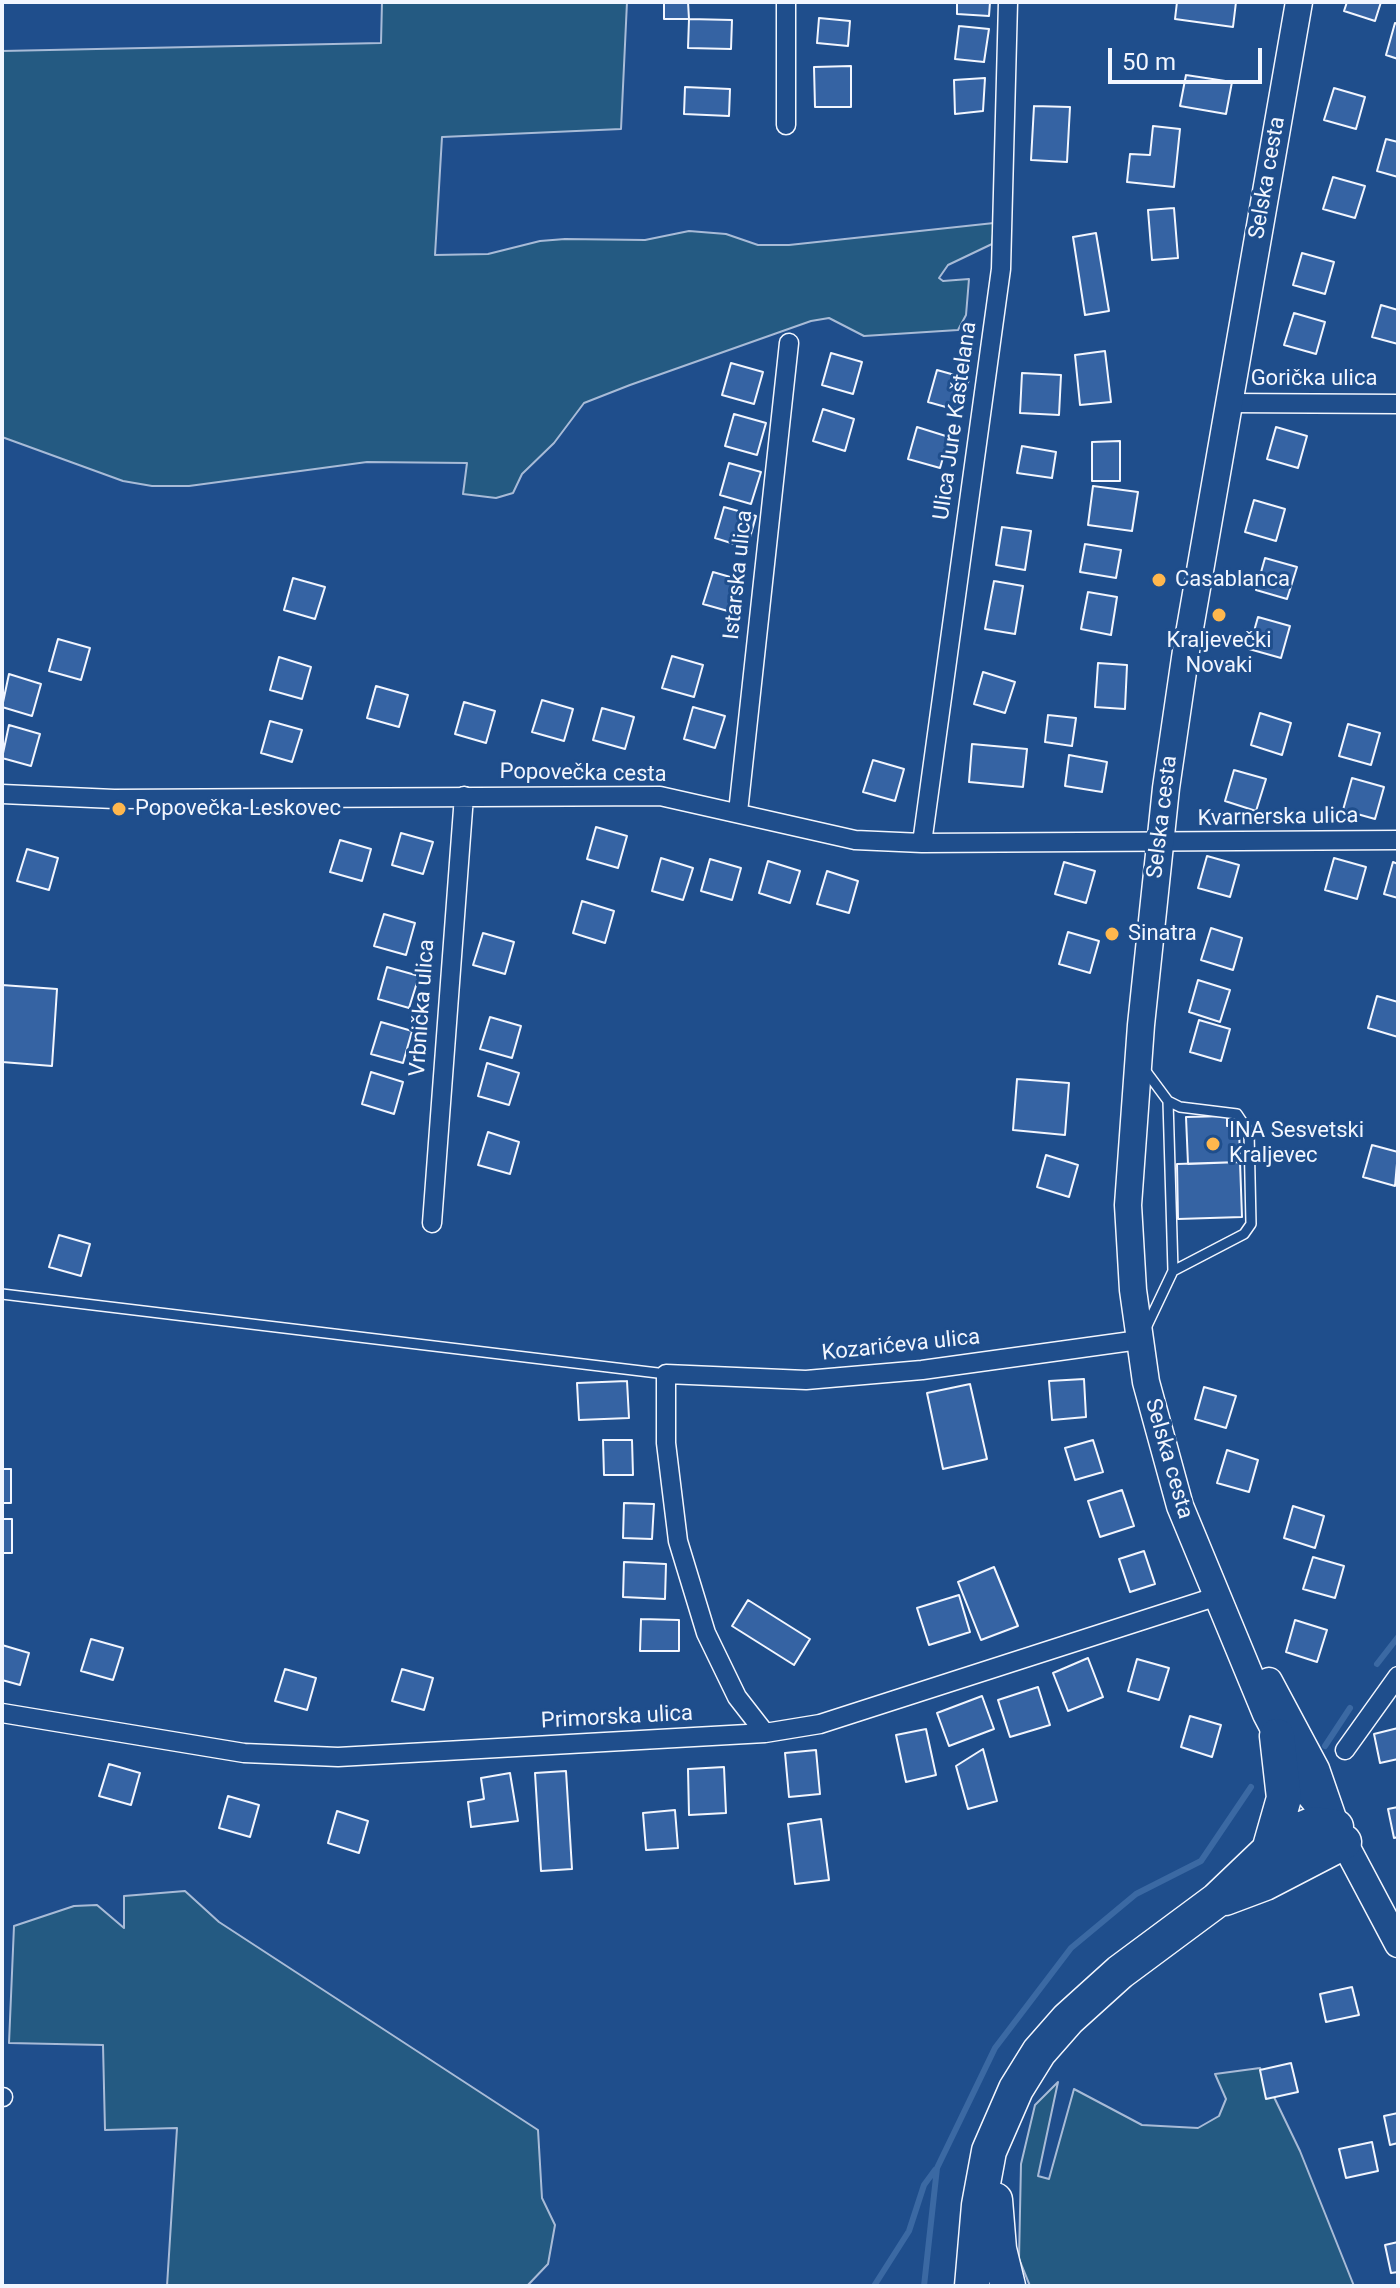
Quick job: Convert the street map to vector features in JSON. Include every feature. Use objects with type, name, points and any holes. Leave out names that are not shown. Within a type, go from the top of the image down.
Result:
[{"type":"highway","points":[[1270,1847],[1284,1798],[1277,1736]]},
{"type":"highway","points":[[972,2286],[983,2177],[989,2151],[1026,2071],[1068,2019],[1120,1972],[1217,1900],[1270,1847],[1303,1827],[1340,1834]]},
{"type":"highway","points":[[1217,1900],[1265,1883],[1340,1834]]},
{"type":"highway","points":[[1001,2126],[996,2220],[1008,2286]]},
{"type":"main road","name":"Selska cesta","points":[[1299,2],[1186,651],[1159,842],[1128,1205],[1139,1340],[1167,1469],[1249,1677],[1307,1792],[1340,1834]]},
{"type":"main road","name":"Selska cesta","points":[[1231,1625],[1269,1683],[1316,1769],[1340,1834]]},
{"type":"main road","points":[[1340,1834],[1398,1944]]},
{"type":"street","points":[[786,2],[786,125]]},
{"type":"street","name":"Ulica Jure Kaštelana","points":[[922,843],[1001,269],[1008,2]]},
{"type":"street","name":"Istarska ulica","points":[[738,812],[789,343]]},
{"type":"street","name":"Gorička ulica","points":[[1229,403],[1398,404]]},
{"type":"street","name":"Popovečka cesta","points":[[2,794],[114,799],[660,796],[855,840],[922,843],[1159,842]]},
{"type":"street","name":"Vrbnička ulica","points":[[432,1223],[464,796]]},
{"type":"street","name":"Kvarnerska ulica","points":[[1159,842],[1398,840]]},
{"type":"street","name":"Kozarićeva ulica","points":[[666,1374],[806,1380],[922,1370],[1139,1340]]},
{"type":"street","points":[[666,1374],[666,1443],[678,1541],[706,1633],[737,1697],[765,1733]]},
{"type":"street","name":"Primorska ulica","points":[[2,1713],[244,1753],[338,1757],[765,1733],[820,1724],[1218,1596]]},
{"type":"street","points":[[1345,1750],[1398,1676]]},
{"type":"lane","points":[[1139,1058],[1168,1101],[1180,1107],[1237,1114],[1249,1132],[1251,1224],[1244,1234],[1173,1271]]},
{"type":"lane","points":[[1139,1340],[1173,1271],[1168,1101]]},
{"type":"lane","points":[[2,1294],[666,1374]]},
{"type":"shaded area","points":[[382,2],[627,2],[621,129],[442,137],[435,255],[488,254],[540,241],[565,239],[645,240],[689,231],[726,234],[758,245],[789,245],[994,223],[992,244],[948,265],[939,278],[943,281],[969,279],[966,315],[958,330],[864,336],[829,318],[811,321],[630,385],[584,403],[554,443],[522,474],[513,493],[496,498],[463,494],[467,463],[367,462],[189,486],[152,486],[123,481],[2,437],[2,51],[381,43]]},
{"type":"shaded area","points":[[185,1891],[219,1922],[538,2130],[542,2198],[555,2225],[548,2264],[527,2286],[167,2286],[177,2128],[105,2130],[103,2045],[9,2043],[14,1926],[74,1906],[97,1905],[124,1928],[124,1896]]},
{"type":"shaded area","points":[[1260,2068],[1300,2151],[1354,2286],[1030,2286],[1019,2259],[1021,2164],[1035,2105],[1058,2082],[1038,2176],[1049,2179],[1074,2089],[1142,2125],[1198,2128],[1219,2116],[1226,2099],[1215,2074]]},
{"type":"building","points":[[664,2],[688,2],[689,19],[664,19]]},
{"type":"building","points":[[957,2],[990,2],[989,16],[957,14]]},
{"type":"building","points":[[1177,2],[1236,2],[1233,27],[1175,19]]},
{"type":"building","points":[[1347,2],[1381,2],[1375,21],[1344,11]]},
{"type":"building","points":[[819,18],[850,21],[848,46],[817,43]]},
{"type":"building","points":[[689,19],[732,20],[731,49],[688,48]]},
{"type":"building","points":[[1395,23],[1398,24],[1398,59],[1386,55]]},
{"type":"building","points":[[959,26],[989,29],[984,62],[955,59]]},
{"type":"building","points":[[851,66],[851,107],[815,107],[814,67]]},
{"type":"building","points":[[1186,75],[1232,82],[1226,114],[1180,106]]},
{"type":"building","points":[[985,78],[983,111],[955,114],[954,80]]},
{"type":"building","points":[[685,87],[730,89],[729,116],[684,114]]},
{"type":"building","points":[[1334,88],[1365,97],[1356,129],[1324,120]]},
{"type":"building","points":[[1034,106],[1070,107],[1067,162],[1031,160]]},
{"type":"building","points":[[1153,126],[1180,129],[1174,187],[1127,182],[1130,154],[1150,155]]},
{"type":"building","points":[[1386,139],[1398,142],[1398,177],[1377,171]]},
{"type":"building","points":[[1333,177],[1365,186],[1355,218],[1323,209]]},
{"type":"building","points":[[1174,208],[1178,258],[1152,260],[1148,210]]},
{"type":"building","points":[[1096,233],[1109,311],[1085,315],[1073,237]]},
{"type":"building","points":[[1302,253],[1334,262],[1325,294],[1293,285]]},
{"type":"building","points":[[1381,305],[1398,310],[1398,344],[1372,337]]},
{"type":"building","points":[[1294,313],[1325,322],[1316,354],[1284,345]]},
{"type":"building","points":[[1105,351],[1111,402],[1080,405],[1075,355]]},
{"type":"building","points":[[831,353],[862,362],[853,394],[822,385]]},
{"type":"building","points":[[731,363],[763,372],[754,404],[722,395]]},
{"type":"building","points":[[937,370],[969,379],[960,411],[928,402]]},
{"type":"building","points":[[1022,373],[1061,375],[1059,415],[1020,413]]},
{"type":"building","points":[[823,409],[854,419],[845,451],[813,441]]},
{"type":"building","points":[[734,414],[766,423],[757,455],[725,446]]},
{"type":"building","points":[[917,427],[949,437],[940,468],[908,459]]},
{"type":"building","points":[[1276,427],[1307,436],[1298,468],[1267,459]]},
{"type":"building","points":[[1120,441],[1120,481],[1092,481],[1092,442]]},
{"type":"building","points":[[1022,446],[1056,452],[1052,478],[1017,473]]},
{"type":"building","points":[[729,463],[761,472],[751,504],[720,495]]},
{"type":"building","points":[[1093,486],[1138,492],[1132,531],[1088,525]]},
{"type":"building","points":[[1254,500],[1285,509],[1276,541],[1245,532]]},
{"type":"building","points":[[724,507],[756,516],[747,548],[715,538]]},
{"type":"building","points":[[1002,527],[1031,531],[1025,570],[996,565]]},
{"type":"building","points":[[1085,544],[1121,550],[1116,578],[1080,572]]},
{"type":"building","points":[[1265,558],[1297,567],[1287,599],[1256,590]]},
{"type":"building","points":[[713,572],[744,581],[735,613],[703,604]]},
{"type":"building","points":[[293,578],[325,587],[315,619],[284,610]]},
{"type":"building","points":[[994,581],[1023,586],[1015,634],[985,629]]},
{"type":"building","points":[[1088,592],[1117,597],[1111,635],[1081,629]]},
{"type":"building","points":[[1258,617],[1290,626],[1281,658],[1249,649]]},
{"type":"building","points":[[58,639],[90,648],[81,680],[49,671]]},
{"type":"building","points":[[672,656],[703,665],[694,697],[662,688]]},
{"type":"building","points":[[279,657],[311,667],[302,699],[270,690]]},
{"type":"building","points":[[1098,663],[1127,665],[1125,709],[1095,707]]},
{"type":"building","points":[[983,672],[1015,682],[1005,713],[974,704]]},
{"type":"building","points":[[9,674],[41,684],[32,716],[2,707]]},
{"type":"building","points":[[376,686],[408,695],[399,727],[367,718]]},
{"type":"building","points":[[542,700],[573,709],[564,741],[532,732]]},
{"type":"building","points":[[464,702],[495,711],[486,743],[455,734]]},
{"type":"building","points":[[693,707],[725,716],[715,748],[684,739]]},
{"type":"building","points":[[602,708],[634,717],[625,749],[593,740]]},
{"type":"building","points":[[1260,713],[1291,723],[1282,755],[1251,745]]},
{"type":"building","points":[[1048,715],[1076,718],[1072,746],[1045,742]]},
{"type":"building","points":[[270,721],[302,730],[292,762],[261,753]]},
{"type":"building","points":[[1348,724],[1380,733],[1371,765],[1339,756]]},
{"type":"building","points":[[9,725],[40,734],[31,766],[2,758]]},
{"type":"building","points":[[972,744],[1027,749],[1023,787],[969,782]]},
{"type":"building","points":[[1069,755],[1107,762],[1102,792],[1065,786]]},
{"type":"building","points":[[873,760],[904,769],[895,801],[863,792]]},
{"type":"building","points":[[1234,770],[1266,779],[1256,811],[1225,801]]},
{"type":"building","points":[[1352,778],[1384,787],[1375,819],[1343,810]]},
{"type":"building","points":[[596,827],[627,836],[618,868],[587,859]]},
{"type":"building","points":[[401,833],[433,842],[423,874],[392,865]]},
{"type":"building","points":[[340,840],[371,849],[362,881],[330,872]]},
{"type":"building","points":[[27,849],[58,858],[49,890],[17,881]]},
{"type":"building","points":[[1207,856],[1239,865],[1230,897],[1198,888]]},
{"type":"building","points":[[661,858],[693,868],[683,900],[652,891]]},
{"type":"building","points":[[1334,858],[1366,867],[1357,899],[1325,890]]},
{"type":"building","points":[[710,859],[741,868],[732,900],[701,891]]},
{"type":"building","points":[[768,861],[800,871],[790,903],[759,893]]},
{"type":"building","points":[[1064,862],[1095,871],[1086,903],[1055,894]]},
{"type":"building","points":[[1393,862],[1398,864],[1398,898],[1384,894]]},
{"type":"building","points":[[827,871],[858,881],[849,913],[817,904]]},
{"type":"building","points":[[582,901],[614,911],[605,943],[573,933]]},
{"type":"building","points":[[384,914],[415,923],[406,955],[374,946]]},
{"type":"building","points":[[1211,928],[1242,938],[1233,970],[1201,960]]},
{"type":"building","points":[[1068,932],[1099,941],[1090,973],[1059,964]]},
{"type":"building","points":[[483,933],[514,942],[505,974],[473,965]]},
{"type":"building","points":[[387,967],[419,976],[409,1008],[378,999]]},
{"type":"building","points":[[1198,980],[1230,990],[1220,1022],[1189,1012]]},
{"type":"building","points":[[2,985],[57,989],[52,1066],[2,1062]]},
{"type":"building","points":[[1377,996],[1398,1002],[1398,1037],[1368,1028]]},
{"type":"building","points":[[490,1017],[521,1026],[512,1058],[480,1049]]},
{"type":"building","points":[[1199,1020],[1230,1029],[1221,1061],[1190,1052]]},
{"type":"building","points":[[381,1022],[412,1031],[403,1063],[371,1054]]},
{"type":"building","points":[[487,1063],[519,1073],[509,1105],[478,1096]]},
{"type":"building","points":[[371,1072],[403,1082],[394,1114],[362,1104]]},
{"type":"building","points":[[1017,1079],[1069,1083],[1065,1135],[1013,1130]]},
{"type":"building","name":"INA Sesvetski Kraljevec","points":[[1227,1116],[1227,1126],[1239,1126],[1240,1162],[1188,1164],[1186,1117]]},
{"type":"building","points":[[488,1132],[519,1142],[510,1174],[478,1165]]},
{"type":"building","points":[[1372,1145],[1398,1152],[1395,1186],[1363,1177]]},
{"type":"building","points":[[1046,1155],[1078,1165],[1069,1197],[1037,1187]]},
{"type":"building","points":[[1240,1162],[1242,1217],[1178,1219],[1177,1164]]},
{"type":"building","points":[[59,1235],[90,1244],[81,1276],[49,1267]]},
{"type":"building","points":[[1084,1379],[1086,1417],[1052,1420],[1049,1381]]},
{"type":"building","points":[[627,1381],[629,1418],[579,1420],[577,1383]]},
{"type":"building","points":[[970,1384],[987,1459],[943,1469],[927,1393]]},
{"type":"building","points":[[1204,1387],[1236,1396],[1226,1428],[1195,1419]]},
{"type":"building","points":[[603,1440],[632,1440],[633,1475],[604,1475]]},
{"type":"building","points":[[1093,1440],[1103,1472],[1075,1480],[1065,1448]]},
{"type":"building","points":[[1227,1450],[1258,1460],[1249,1492],[1217,1483]]},
{"type":"building","points":[[2,1469],[11,1469],[11,1503],[2,1503]]},
{"type":"building","points":[[1122,1490],[1134,1526],[1100,1537],[1088,1501]]},
{"type":"building","points":[[624,1503],[654,1504],[652,1539],[623,1538]]},
{"type":"building","points":[[1293,1506],[1324,1516],[1315,1548],[1284,1538]]},
{"type":"building","points":[[2,1519],[12,1519],[12,1553],[2,1553]]},
{"type":"building","points":[[1144,1551],[1155,1584],[1130,1592],[1119,1559]]},
{"type":"building","points":[[1313,1557],[1344,1566],[1335,1598],[1303,1589]]},
{"type":"building","points":[[624,1562],[666,1564],[665,1599],[623,1597]]},
{"type":"building","points":[[994,1567],[1018,1626],[981,1640],[958,1582]]},
{"type":"building","points":[[959,1595],[970,1632],[929,1645],[917,1608]]},
{"type":"building","points":[[748,1600],[810,1639],[794,1665],[732,1626]]},
{"type":"building","points":[[641,1619],[679,1620],[679,1651],[640,1651]]},
{"type":"building","points":[[1295,1620],[1327,1630],[1317,1662],[1286,1652]]},
{"type":"building","points":[[91,1639],[123,1648],[113,1680],[81,1671]]},
{"type":"building","points":[[2,1645],[29,1653],[20,1685],[2,1680]]},
{"type":"building","points":[[1088,1658],[1103,1697],[1068,1711],[1053,1673]]},
{"type":"building","points":[[1137,1659],[1169,1668],[1159,1700],[1128,1691]]},
{"type":"building","points":[[285,1669],[316,1678],[307,1710],[275,1701]]},
{"type":"building","points":[[402,1669],[433,1678],[424,1710],[392,1701]]},
{"type":"building","points":[[1038,1687],[1050,1725],[1010,1737],[998,1700]]},
{"type":"building","points":[[982,1696],[994,1729],[949,1746],[937,1713]]},
{"type":"building","points":[[1190,1716],[1221,1725],[1212,1757],[1181,1747]]},
{"type":"building","points":[[1398,1728],[1398,1759],[1380,1763],[1374,1734]]},
{"type":"building","points":[[926,1729],[936,1775],[906,1782],[896,1735]]},
{"type":"building","points":[[983,1749],[997,1801],[968,1809],[956,1766]]},
{"type":"building","points":[[816,1750],[820,1794],[789,1797],[785,1753]]},
{"type":"building","points":[[109,1764],[140,1773],[131,1805],[99,1796]]},
{"type":"building","points":[[724,1767],[726,1813],[689,1815],[688,1769]]},
{"type":"building","points":[[566,1771],[572,1869],[541,1871],[535,1773]]},
{"type":"building","points":[[510,1773],[518,1821],[471,1827],[468,1802],[484,1799],[481,1778]]},
{"type":"building","points":[[228,1796],[259,1805],[250,1837],[219,1828]]},
{"type":"building","points":[[1398,1807],[1398,1837],[1394,1838],[1388,1809]]},
{"type":"building","points":[[675,1810],[678,1848],[646,1850],[643,1813]]},
{"type":"building","points":[[337,1811],[368,1821],[359,1853],[328,1843]]},
{"type":"building","points":[[821,1819],[829,1880],[795,1884],[788,1824]]},
{"type":"building","points":[[1352,1987],[1359,2015],[1326,2022],[1320,1994]]},
{"type":"building","points":[[1291,2063],[1298,2092],[1266,2099],[1260,2070]]},
{"type":"building","points":[[1398,2113],[1398,2143],[1390,2145],[1384,2116]]},
{"type":"building","points":[[1372,2142],[1378,2171],[1346,2178],[1339,2149]]},
{"type":"building","points":[[1398,2242],[1398,2272],[1391,2273],[1385,2245]]},
{"type":"waterway","points":[[1377,1664],[1398,1637]]},
{"type":"waterway","points":[[1325,1746],[1350,1708]]},
{"type":"waterway","points":[[924,2286],[937,2168],[995,2048],[1071,1948],[1136,1894],[1201,1861],[1251,1787]]},
{"type":"waterway","points":[[874,2286],[909,2231],[924,2185],[935,2170]]},
{"type":"place","name":"Casablanca","points":[[1159,580]]},
{"type":"place","name":"Kraljevečki Novaki","points":[[1219,615]]},
{"type":"place","name":"Popovečka-Leskovec","points":[[119,809]]},
{"type":"place","name":"Sinatra","points":[[1112,934]]},
{"type":"place","name":"INA Sesvetski Kraljevec","points":[[1213,1144]]}]
